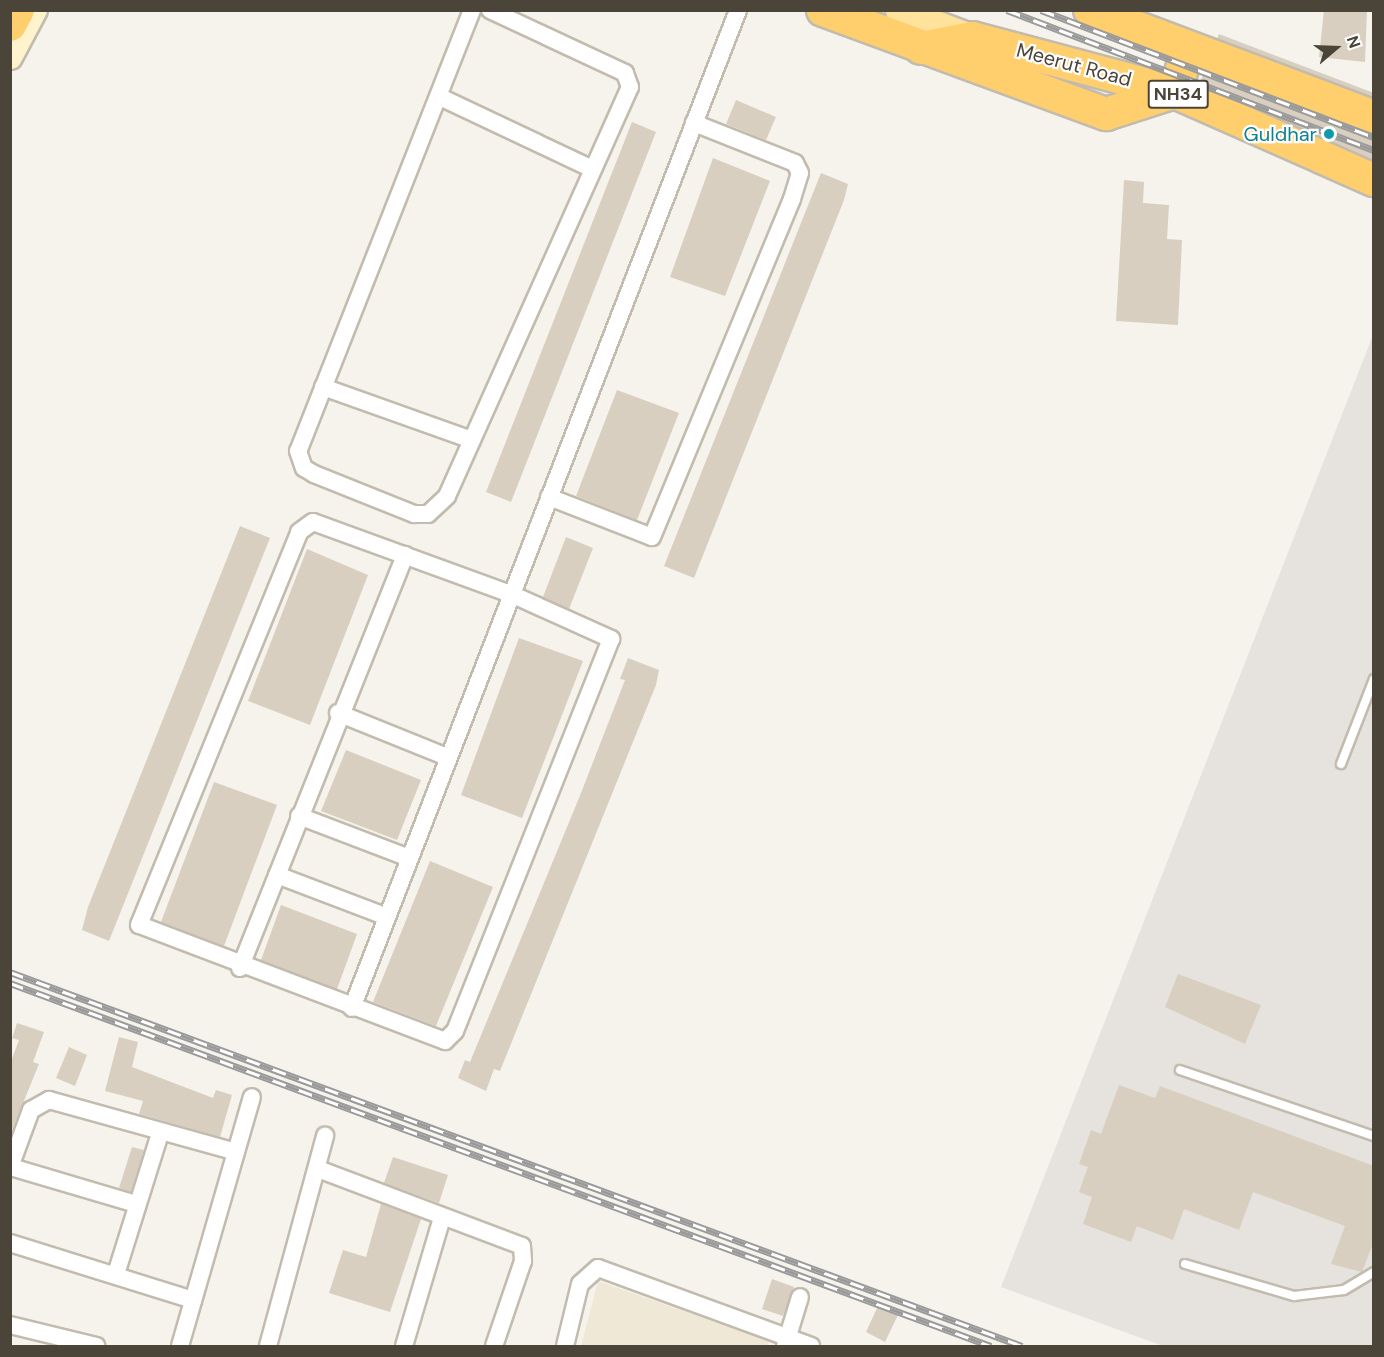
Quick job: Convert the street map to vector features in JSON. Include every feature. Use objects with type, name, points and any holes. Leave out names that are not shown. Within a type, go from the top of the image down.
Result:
[{"type":"highway","points":[[10,25],[18,10]]},
{"type":"highway","points":[[823,10],[921,48],[1106,114],[1175,92],[1188,49]]},
{"type":"highway","name":"NH34","points":[[1090,10],[1188,49],[1374,117]]},
{"type":"highway","points":[[921,48],[972,38]]},
{"type":"highway","name":"Meerut Road","points":[[972,38],[1175,92],[1374,180]]},
{"type":"main road","name":"NH34","points":[[899,10],[972,38]]},
{"type":"street","points":[[10,57],[35,10]]},
{"type":"street","points":[[472,10],[440,97],[298,450],[304,468],[414,514],[439,508],[472,441],[630,87],[625,73],[490,10]]},
{"type":"street","points":[[352,1008],[385,916],[738,10]]},
{"type":"street","points":[[941,10],[972,38]]},
{"type":"street","points":[[440,97],[592,169]]},
{"type":"street","points":[[549,497],[652,537],[792,199],[800,173],[795,163],[694,123]]},
{"type":"street","points":[[323,387],[472,441]]},
{"type":"street","points":[[324,524],[511,594],[611,639],[455,1031],[438,1041],[144,930],[140,916],[299,532],[306,525],[324,524]]},
{"type":"street","points":[[240,968],[338,713],[405,555]]},
{"type":"street","points":[[338,713],[447,757]]},
{"type":"street","points":[[299,816],[409,858]]},
{"type":"street","points":[[277,875],[385,916]]},
{"type":"street","points":[[180,1347],[252,1097]]},
{"type":"street","points":[[136,1204],[11,1167],[31,1110],[49,1100],[160,1134],[236,1152]]},
{"type":"street","points":[[116,1274],[136,1204],[160,1134]]},
{"type":"street","points":[[268,1347],[325,1136]]},
{"type":"street","points":[[318,1168],[442,1218],[522,1246],[523,1261],[494,1347]]},
{"type":"street","points":[[404,1347],[442,1218]]},
{"type":"street","points":[[10,1243],[116,1274],[193,1300]]},
{"type":"street","points":[[565,1347],[580,1284],[598,1268],[786,1342],[811,1347]]},
{"type":"street","points":[[786,1342],[800,1297]]},
{"type":"street","points":[[10,1325],[96,1347]]},
{"type":"lane","points":[[1341,764],[1374,679]]},
{"type":"lane","points":[[1180,1070],[1374,1136]]},
{"type":"lane","points":[[1185,1264],[1294,1296],[1344,1290],[1374,1272]]},
{"type":"shaded area","points":[[1373,335],[1373,1346],[1163,1346],[1001,1287]]},
{"type":"shaded area","points":[[598,1281],[769,1341],[767,1346],[581,1346]]},
{"type":"building","points":[[1324,10],[1367,10],[1365,62],[1319,57]]},
{"type":"building","points":[[1219,34],[1374,93],[1374,98],[1217,39]]},
{"type":"building","points":[[1204,72],[1374,135],[1374,160],[1200,83]]},
{"type":"building","points":[[736,100],[776,117],[766,140],[726,124]]},
{"type":"building","points":[[632,122],[656,132],[511,502],[486,492]]},
{"type":"building","points":[[713,158],[770,181],[725,296],[670,277]]},
{"type":"building","points":[[821,173],[848,184],[844,200],[694,578],[664,566]]},
{"type":"building","points":[[1124,180],[1144,182],[1143,203],[1169,205],[1167,239],[1182,240],[1178,325],[1116,321]]},
{"type":"building","points":[[617,390],[679,413],[637,520],[576,496]]},
{"type":"building","points":[[240,526],[270,538],[109,941],[82,930],[88,907]]},
{"type":"building","points":[[566,537],[593,548],[569,609],[543,597]]},
{"type":"building","points":[[307,549],[368,575],[310,725],[248,701]]},
{"type":"building","points":[[519,638],[583,661],[522,818],[461,795]]},
{"type":"building","points":[[628,658],[659,670],[656,685],[500,1071],[494,1069],[486,1091],[458,1078],[465,1060],[470,1062],[579,798],[625,680],[620,679]]},
{"type":"building","points":[[346,750],[421,780],[397,840],[321,811]]},
{"type":"building","points":[[214,782],[277,805],[224,946],[161,922]]},
{"type":"building","points":[[430,861],[493,887],[436,1026],[373,1002]]},
{"type":"building","points":[[281,905],[357,934],[337,989],[261,960]]},
{"type":"building","points":[[1178,974],[1261,1005],[1245,1044],[1165,1007]]},
{"type":"building","points":[[17,1023],[44,1032],[33,1062],[39,1064],[10,1135],[10,1064],[19,1040],[12,1038]]},
{"type":"building","points":[[119,1037],[138,1042],[132,1067],[213,1098],[216,1090],[232,1095],[220,1137],[139,1114],[143,1101],[105,1091]]},
{"type":"building","points":[[69,1047],[87,1055],[75,1086],[56,1078]]},
{"type":"building","points":[[1119,1085],[1155,1098],[1160,1086],[1374,1166],[1374,1241],[1362,1272],[1331,1264],[1345,1226],[1253,1192],[1239,1230],[1184,1209],[1173,1240],[1137,1226],[1131,1242],[1083,1224],[1092,1197],[1079,1192],[1088,1167],[1079,1164],[1091,1130],[1101,1134]]},
{"type":"building","points":[[132,1147],[144,1150],[131,1192],[119,1188]]},
{"type":"building","points":[[393,1157],[448,1175],[439,1203],[384,1183]]},
{"type":"building","points":[[381,1204],[421,1219],[390,1312],[329,1293],[343,1250],[366,1257]]},
{"type":"building","points":[[772,1279],[794,1287],[783,1316],[762,1309]]},
{"type":"building","points":[[878,1306],[898,1315],[885,1342],[866,1332]]},
{"type":"railway","points":[[1007,10],[1374,150]]},
{"type":"railway","points":[[1041,10],[1374,137]]},
{"type":"railway","points":[[10,972],[1022,1346]]},
{"type":"railway","points":[[10,983],[991,1346]]},
{"type":"place","name":"Guldhar","points":[[1329,134]]}]
